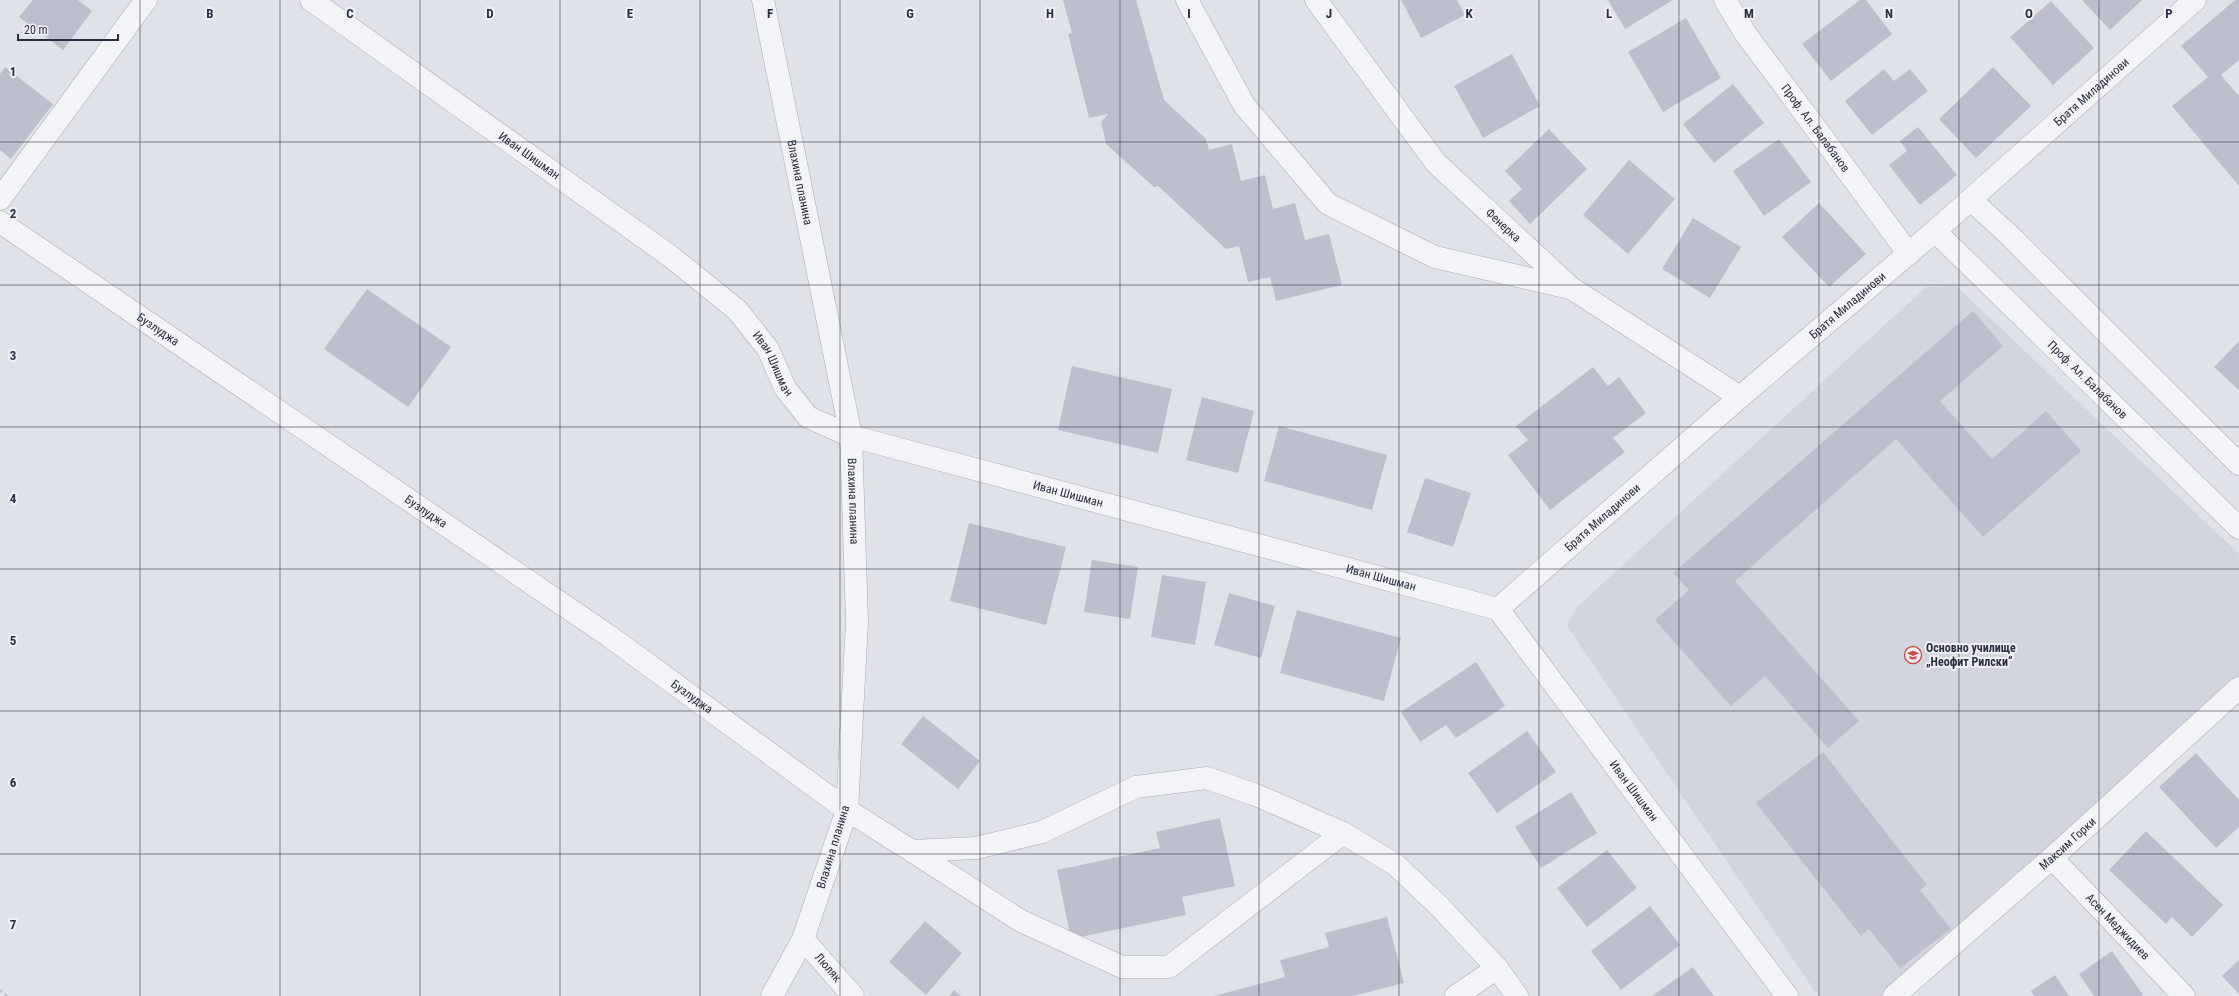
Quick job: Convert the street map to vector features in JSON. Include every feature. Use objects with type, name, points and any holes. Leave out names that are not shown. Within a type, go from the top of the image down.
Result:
[{"type":"street","points":[[0,199],[146,0]]},
{"type":"street","name":"Иван Шишман","points":[[311,0],[676,261],[736,310],[768,349],[785,388],[808,417],[851,436],[1498,609],[1787,996]]},
{"type":"street","name":"Влахина планина","points":[[763,0],[851,436],[857,622],[847,810],[803,939],[772,996]]},
{"type":"street","points":[[1187,0],[1244,105],[1328,204],[1435,257],[1571,288]]},
{"type":"street","name":"Фенерка","points":[[1316,0],[1436,163],[1571,288],[1740,397]]},
{"type":"street","name":"Проф. Ал. Балабанов","points":[[1724,0],[1745,33],[1909,254]]},
{"type":"street","name":"Братя Миладинови","points":[[1498,609],[1740,397],[1971,200],[2195,0]]},
{"type":"street","points":[[1971,200],[2007,233],[2239,464]]},
{"type":"street","name":"Бузлуджа","points":[[0,222],[609,636],[847,810],[1021,921],[1122,967],[1169,967],[1343,834]]},
{"type":"street","name":"Проф. Ал. Балабанов","points":[[1935,231],[2239,528]]},
{"type":"street","name":"Максим Горки","points":[[1894,996],[2052,858],[2239,688]]},
{"type":"street","points":[[912,851],[976,848],[1042,832],[1136,787],[1207,778],[1256,795],[1343,834],[1396,865],[1438,906],[1497,968],[1517,996]]},
{"type":"street","name":"Асен Меджидиев","points":[[2052,858],[2184,996]]},
{"type":"street","name":"Люляк","points":[[803,939],[853,996]]},
{"type":"street","points":[[1456,996],[1497,968]]},
{"type":"path","points":[[0,990],[7,996]]},
{"type":"shaded area","name":"Основно училище „Неофит Рилски“","points":[[1956,286],[2239,554],[2239,683],[1893,996],[1818,996],[1567,626],[1576,608],[1926,287]]},
{"type":"building","points":[[33,0],[78,0],[92,11],[63,50],[19,17]]},
{"type":"building","points":[[1063,0],[1136,0],[1164,100],[1206,139],[1209,150],[1232,144],[1241,181],[1265,175],[1273,209],[1295,203],[1305,240],[1329,234],[1342,285],[1276,301],[1270,277],[1248,282],[1239,246],[1226,249],[1158,186],[1154,187],[1106,144],[1101,122],[1108,114],[1089,118],[1068,34],[1072,33]]},
{"type":"building","points":[[1401,0],[1457,0],[1465,15],[1421,38]]},
{"type":"building","points":[[1608,0],[1673,0],[1625,29]]},
{"type":"building","points":[[1860,0],[1866,0],[1892,34],[1831,81],[1802,44]]},
{"type":"building","points":[[2082,0],[2142,0],[2110,30]]},
{"type":"building","points":[[2235,0],[2239,0],[2239,60],[2221,75],[2239,96],[2239,186],[2172,106],[2208,77],[2181,46]]},
{"type":"building","points":[[2051,1],[2094,48],[2053,85],[2010,37]]},
{"type":"building","points":[[1686,18],[1721,78],[1663,112],[1628,52]]},
{"type":"building","points":[[1512,54],[1540,106],[1483,138],[1454,86]]},
{"type":"building","points":[[5,67],[53,104],[11,159],[0,150],[0,74]]},
{"type":"building","points":[[1993,67],[2031,106],[1976,158],[1939,119]]},
{"type":"building","points":[[1884,69],[1894,81],[1910,69],[1928,91],[1872,135],[1845,101]]},
{"type":"building","points":[[1733,84],[1764,123],[1714,163],[1683,124]]},
{"type":"building","points":[[1918,127],[1957,175],[1920,205],[1889,165],[1907,151],[1900,141]]},
{"type":"building","points":[[1549,129],[1587,169],[1530,224],[1509,201],[1522,189],[1505,171]]},
{"type":"building","points":[[1779,139],[1811,182],[1764,216],[1733,171]]},
{"type":"building","points":[[1629,160],[1675,199],[1628,254],[1583,215]]},
{"type":"building","points":[[1819,203],[1866,254],[1829,287],[1782,237]]},
{"type":"building","points":[[1693,218],[1741,247],[1710,298],[1662,269]]},
{"type":"building","points":[[367,289],[451,347],[408,407],[324,349]]},
{"type":"building","points":[[1973,311],[2003,346],[1940,401],[1992,459],[2046,411],[2081,451],[1983,537],[1896,439],[1735,581],[1859,721],[1828,748],[1765,676],[1731,706],[1655,620],[1689,590],[1673,573]]},
{"type":"building","points":[[2239,341],[2239,390],[2214,367]]},
{"type":"building","points":[[1072,366],[1172,389],[1158,453],[1058,430]]},
{"type":"building","points":[[1593,367],[1608,386],[1619,377],[1646,413],[1613,438],[1625,452],[1550,510],[1508,455],[1528,440],[1516,426]]},
{"type":"building","points":[[1202,397],[1254,411],[1238,473],[1186,460]]},
{"type":"building","points":[[1279,426],[1387,455],[1372,510],[1264,481]]},
{"type":"building","points":[[1425,478],[1471,493],[1453,547],[1407,532]]},
{"type":"building","points":[[969,523],[1066,547],[1046,625],[950,601]]},
{"type":"building","points":[[1092,560],[1138,567],[1130,619],[1084,612]]},
{"type":"building","points":[[1162,575],[1206,582],[1195,645],[1151,637]]},
{"type":"building","points":[[1229,593],[1275,606],[1261,658],[1214,645]]},
{"type":"building","points":[[1297,610],[1401,638],[1384,701],[1280,673]]},
{"type":"building","points":[[1476,662],[1505,706],[1456,738],[1446,725],[1420,742],[1401,712]]},
{"type":"building","points":[[923,716],[980,761],[958,789],[901,744]]},
{"type":"building","points":[[1527,731],[1556,772],[1497,813],[1468,773]]},
{"type":"building","points":[[1823,752],[1927,885],[1920,890],[1951,929],[1900,968],[1869,929],[1861,936],[1756,803]]},
{"type":"building","points":[[2196,753],[2239,800],[2239,827],[2216,848],[2159,787]]},
{"type":"building","points":[[1571,792],[1597,833],[1541,868],[1515,827]]},
{"type":"building","points":[[1220,818],[1235,886],[1182,897],[1186,915],[1071,939],[1057,870],[1160,848],[1156,832]]},
{"type":"building","points":[[2146,831],[2223,905],[2192,937],[2172,917],[2166,924],[2109,870]]},
{"type":"building","points":[[1607,850],[1637,888],[1587,927],[1557,888]]},
{"type":"building","points":[[1650,906],[1680,945],[1621,990],[1591,951]]},
{"type":"building","points":[[1387,917],[1404,983],[1353,996],[1214,996],[1285,977],[1280,960],[1329,947],[1325,933]]},
{"type":"building","points":[[925,921],[962,953],[926,995],[889,962]]},
{"type":"building","points":[[2112,951],[2143,995],[2094,996],[2079,974]]},
{"type":"building","points":[[2239,960],[2239,994],[2222,976]]},
{"type":"building","points":[[1693,967],[1714,996],[1652,996]]},
{"type":"building","points":[[2055,975],[2069,996],[2034,996],[2031,991]]},
{"type":"building","points":[[954,990],[961,996],[949,996]]},
{"type":"place","name":"Основно училище „Неофит Рилски“","points":[[1913,655]]}]
